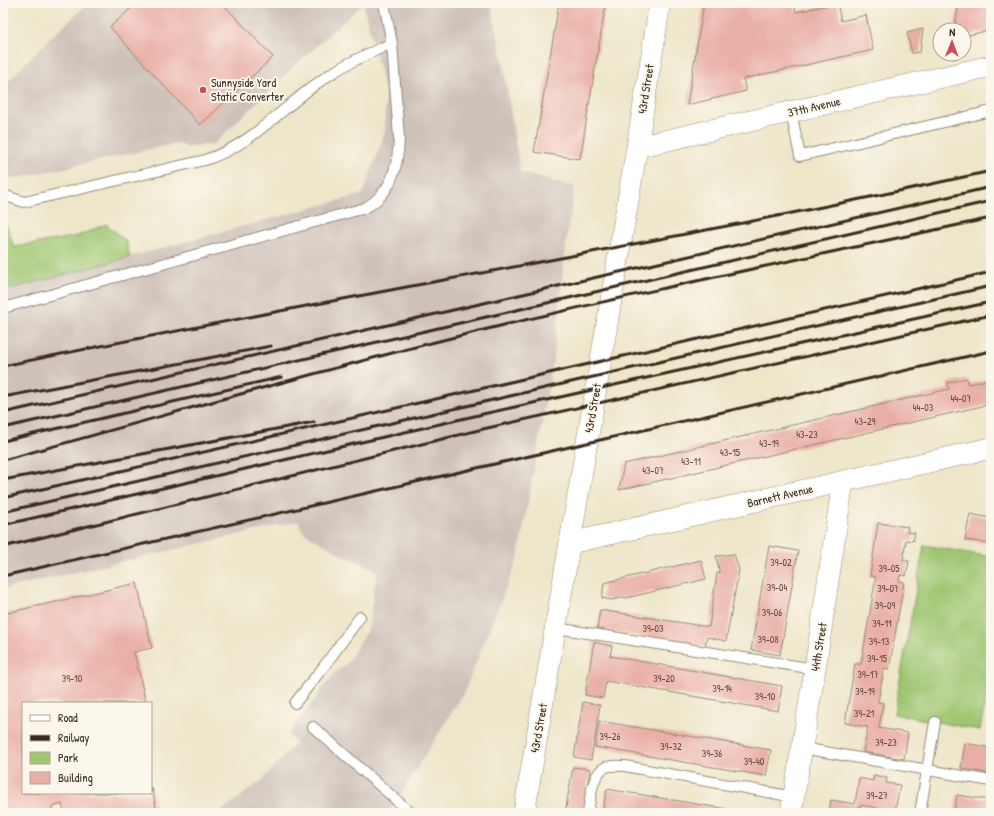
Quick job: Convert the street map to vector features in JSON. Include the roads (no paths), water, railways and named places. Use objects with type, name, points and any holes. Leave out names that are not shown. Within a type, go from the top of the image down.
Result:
[{"type":"street","name":"43rd Street","points":[[524,813],[660,3]]},
{"type":"street","name":"37th Avenue","points":[[637,147],[991,66]]},
{"type":"street","name":"Barnett Avenue","points":[[570,543],[991,448]]},
{"type":"street","name":"44th Street","points":[[792,805],[816,669],[844,481]]},
{"type":"lane","points":[[3,308],[357,211],[373,204],[384,192],[394,175],[399,152],[392,44],[384,3]]},
{"type":"lane","points":[[3,195],[24,202],[220,156],[245,141],[334,72],[383,47],[392,44]]},
{"type":"lane","points":[[791,112],[800,156],[991,111]]},
{"type":"lane","points":[[295,703],[360,617]]},
{"type":"lane","points":[[556,628],[816,669]]},
{"type":"lane","points":[[920,813],[935,722]]},
{"type":"lane","points":[[313,727],[411,813]]},
{"type":"lane","points":[[802,748],[991,781]]},
{"type":"lane","points":[[588,813],[594,781],[599,772],[606,766],[625,766],[792,805]]},
{"type":"railway","points":[[3,366],[250,317],[745,223],[991,171]]},
{"type":"railway","points":[[3,413],[991,187]]},
{"type":"railway","points":[[3,428],[991,201]]},
{"type":"railway","points":[[3,460],[391,353],[515,322],[651,291],[991,218]]},
{"type":"railway","points":[[3,498],[991,272]]},
{"type":"railway","points":[[3,512],[991,286]]},
{"type":"railway","points":[[3,525],[483,414],[991,302]]},
{"type":"railway","points":[[3,547],[483,429],[991,315]]},
{"type":"railway","points":[[3,397],[271,346]]},
{"type":"railway","points":[[3,576],[991,351]]},
{"type":"railway","points":[[3,441],[282,377]]},
{"type":"railway","points":[[3,480],[314,422]]},
{"type":"place","name":"Sunnyside Yard Static Converter","points":[[203,90]]}]
